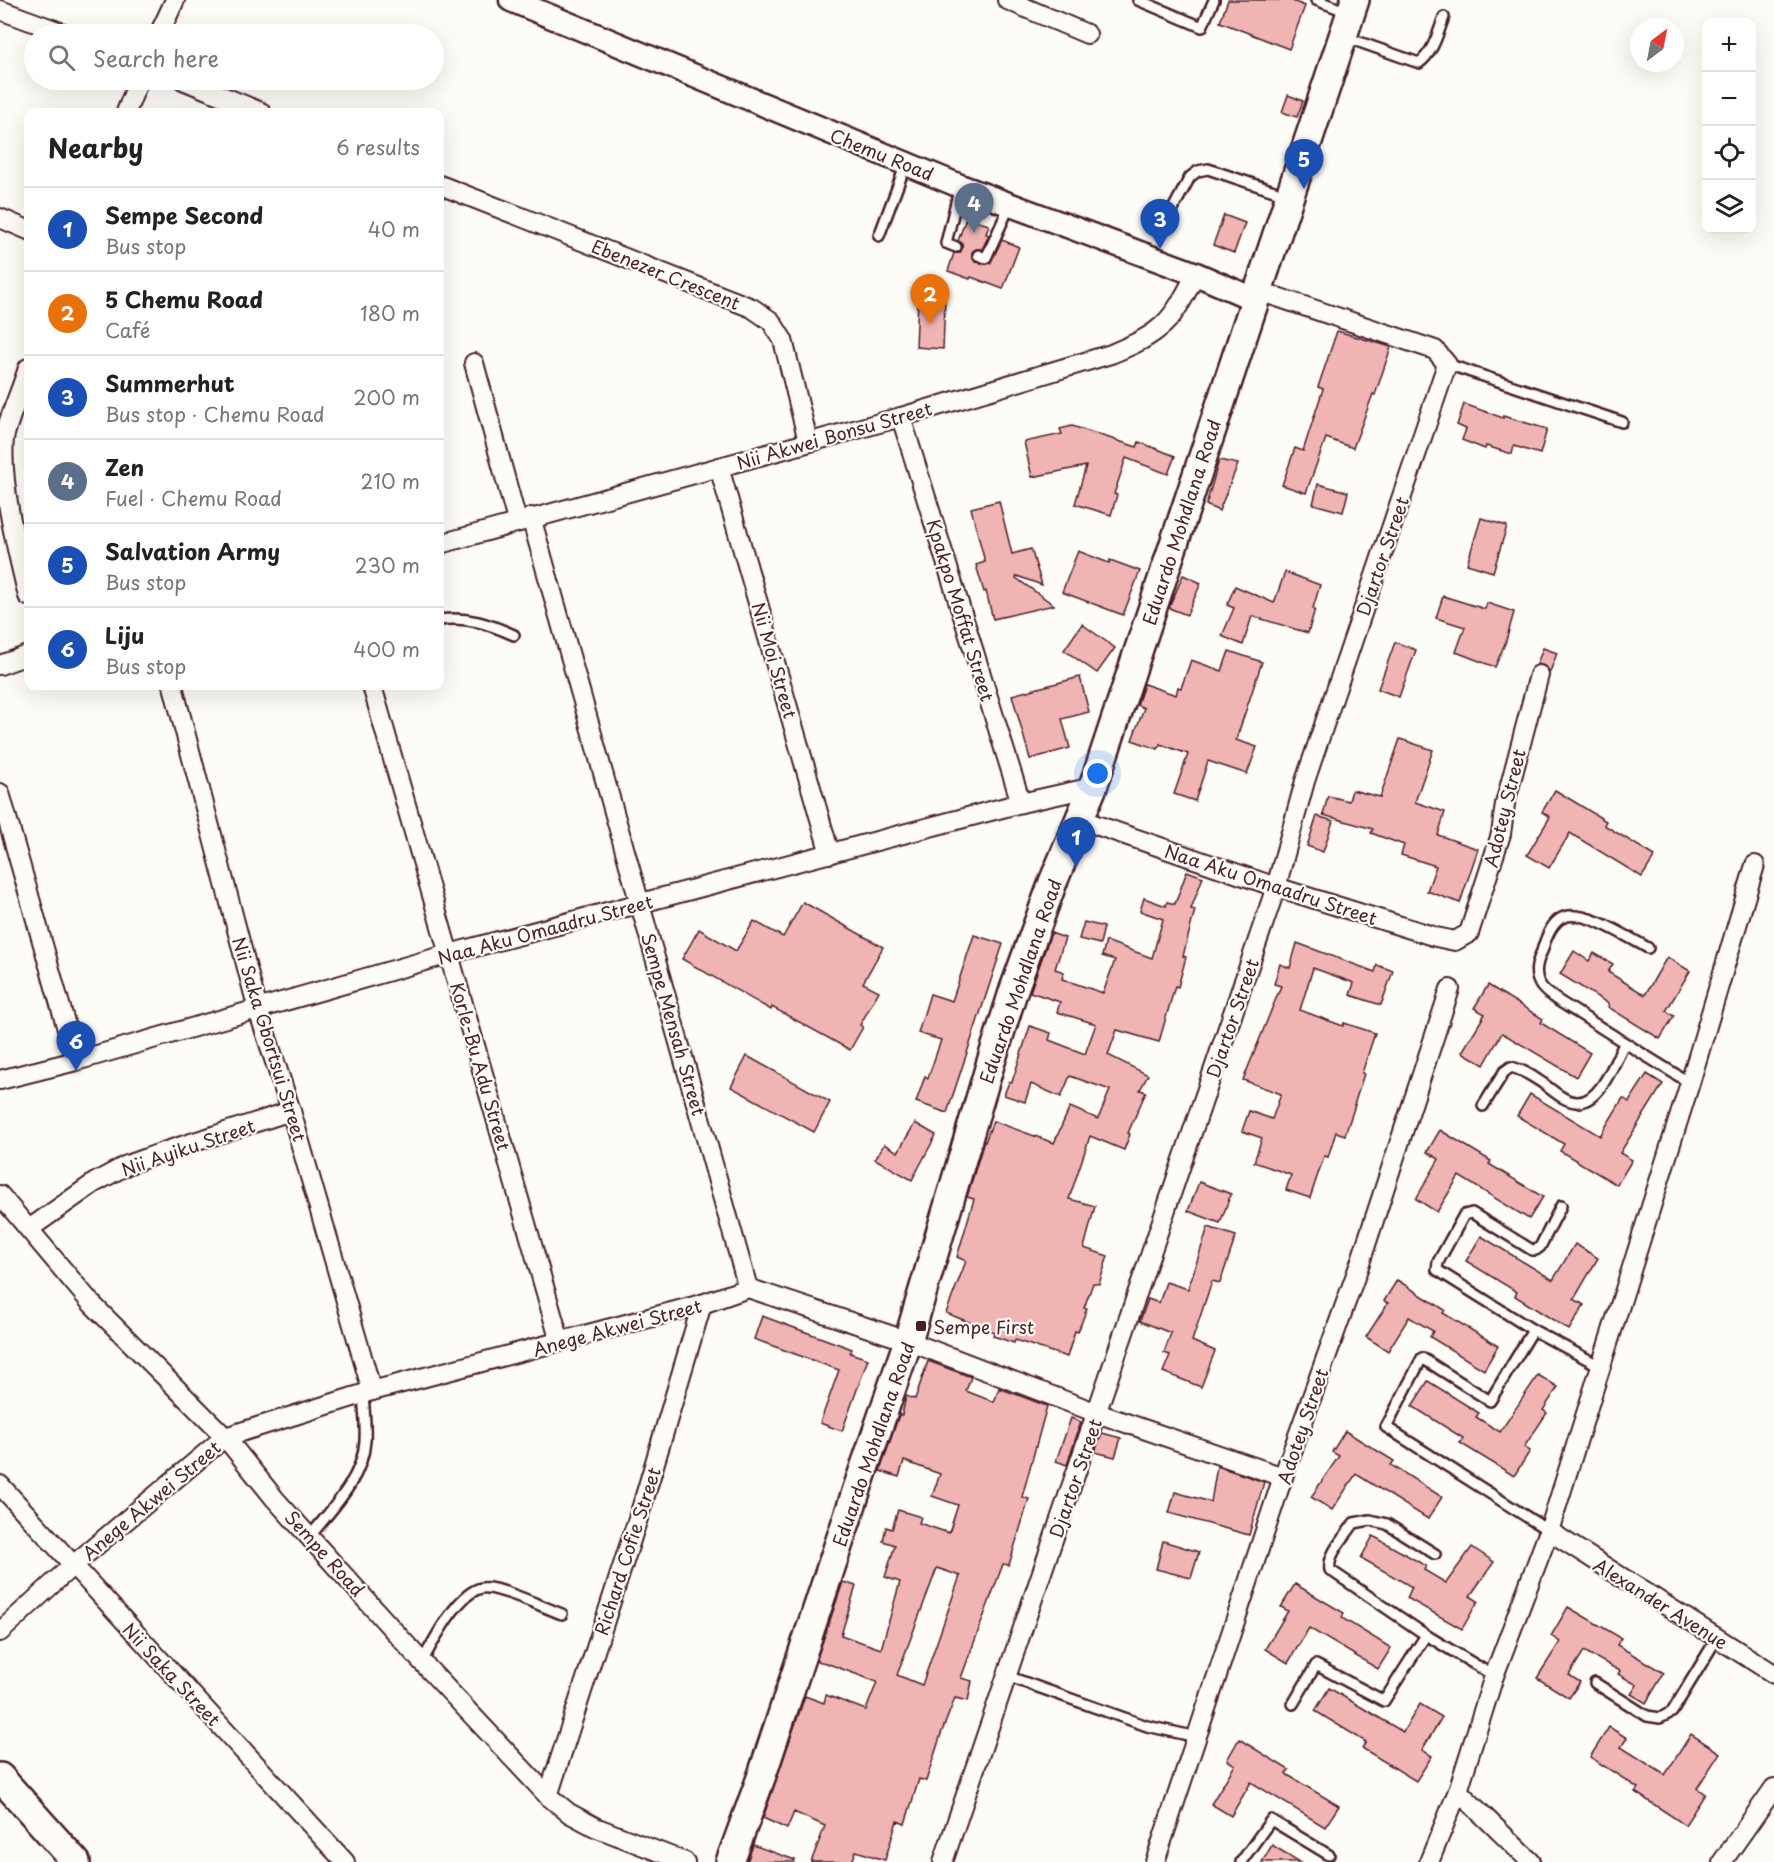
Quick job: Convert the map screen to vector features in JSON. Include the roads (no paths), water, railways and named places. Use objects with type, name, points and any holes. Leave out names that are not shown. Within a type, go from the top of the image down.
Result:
[{"type":"main road","name":"Eduardo Mohdlana Road","points":[[730,1862],[762,1775],[908,1341],[1014,989],[1053,882],[1093,787],[1349,17]]},
{"type":"main road","points":[[0,1777],[70,1860]]},
{"type":"street","points":[[164,24],[175,0]]},
{"type":"street","name":"Chemu Road","points":[[511,0],[960,186],[1258,296]]},
{"type":"street","points":[[1007,0],[1087,34]]},
{"type":"street","points":[[0,10],[38,24]]},
{"type":"street","points":[[128,108],[135,90]]},
{"type":"street","points":[[207,90],[251,108]]},
{"type":"street","name":"Ebenezer Crescent","points":[[444,187],[752,308],[771,321],[783,340],[808,441]]},
{"type":"street","points":[[0,218],[24,228]]},
{"type":"street","name":"Nii Akwei Bonsu Street","points":[[444,543],[901,417],[1111,354],[1138,343],[1165,323],[1178,306],[1196,274]]},
{"type":"street","points":[[1258,296],[1435,350],[1447,364]]},
{"type":"street","name":"Sempe Mensah Street","points":[[474,363],[524,519],[640,903],[747,1288]]},
{"type":"street","name":"Djartor Street","points":[[943,1862],[1276,887],[1305,781],[1447,364]]},
{"type":"street","points":[[24,379],[2,438],[1,471],[4,501],[24,580]]},
{"type":"street","name":"Kpakpo Moffat Street","points":[[901,417],[1021,803]]},
{"type":"street","name":"Nii Moi Street","points":[[719,467],[830,854]]},
{"type":"street","points":[[0,665],[24,656]]},
{"type":"street","name":"Adotey Street","points":[[1463,938],[1469,933],[1501,834],[1505,804],[1539,675]]},
{"type":"street","name":"Nii Saka Gbortsui Street","points":[[174,690],[258,1010],[291,1111],[368,1392]]},
{"type":"street","name":"Korle-Bu Adu Street","points":[[373,690],[560,1342]]},
{"type":"street","name":"Naa Aku Omaadru Street","points":[[0,1080],[258,1010],[449,954],[1021,803],[1093,787]]},
{"type":"street","points":[[0,793],[5,829],[76,1061]]},
{"type":"street","name":"Naa Aku Omaadru Street","points":[[1079,819],[1276,887],[1436,938],[1455,941],[1463,938]]},
{"type":"street","points":[[1428,1862],[1458,1791],[1494,1676],[1549,1531],[1690,1083],[1755,865]]},
{"type":"street","name":"Adotey Street","points":[[1155,1862],[1283,1477],[1362,1255],[1450,989]]},
{"type":"street","name":"Nii Ayiku Street","points":[[29,1229],[93,1183],[127,1165],[291,1111]]},
{"type":"street","name":"Sempe Road","points":[[0,1195],[91,1303],[225,1437],[275,1498],[422,1662],[548,1796],[569,1813],[594,1827],[685,1862]]},
{"type":"street","points":[[747,1288],[908,1341],[1097,1413],[1283,1477]]},
{"type":"street","name":"Anege Akwei Street","points":[[0,1632],[72,1566],[225,1437],[368,1392],[702,1304],[747,1288]]},
{"type":"street","name":"Richard Cofie Street","points":[[548,1796],[642,1506],[702,1304]]},
{"type":"street","name":"Nii Saka Street","points":[[0,1485],[345,1862]]},
{"type":"street","name":"Alexander Avenue","points":[[1549,1531],[1774,1674]]},
{"type":"street","points":[[1722,1862],[1774,1788]]},
{"type":"street","points":[[1458,1791],[1531,1862]]},
{"type":"lane","points":[[1138,0],[1203,27],[1214,0]]},
{"type":"lane","points":[[1316,0],[1349,17],[1419,63],[1430,51],[1444,17]]},
{"type":"lane","points":[[879,236],[906,164]]},
{"type":"lane","points":[[1166,222],[1190,177],[1198,171],[1208,169],[1290,197]]},
{"type":"lane","points":[[956,247],[946,243],[960,186]]},
{"type":"lane","points":[[978,255],[986,258],[1010,205]]},
{"type":"lane","points":[[1447,364],[1622,422]]},
{"type":"lane","points":[[444,619],[471,619],[514,635]]},
{"type":"lane","points":[[1648,948],[1605,924],[1580,916],[1564,917],[1555,924],[1545,942],[1536,974],[1541,986],[1552,996],[1624,1044],[1690,1083]]},
{"type":"lane","points":[[1483,1106],[1504,1072],[1511,1067],[1521,1069],[1564,1098],[1578,1102],[1589,1099],[1602,1087],[1624,1044]]},
{"type":"lane","points":[[1561,1206],[1540,1247],[1536,1250],[1532,1250],[1472,1213],[1464,1215],[1436,1266],[1437,1270],[1533,1330],[1600,1366]]},
{"type":"lane","points":[[1533,1330],[1490,1401],[1422,1358],[1386,1427],[1549,1531]]},
{"type":"lane","points":[[310,1536],[340,1499],[352,1481],[361,1460],[365,1442],[368,1392]]},
{"type":"lane","points":[[1435,1554],[1387,1524],[1370,1520],[1354,1523],[1329,1563],[1330,1570],[1426,1635],[1494,1676]]},
{"type":"lane","points":[[422,1662],[438,1632],[453,1611],[474,1591],[483,1588],[500,1590],[561,1614]]},
{"type":"lane","points":[[1293,1704],[1316,1665],[1384,1701],[1426,1635]]},
{"type":"lane","points":[[1594,1683],[1647,1716],[1660,1718],[1672,1712],[1717,1638]]},
{"type":"lane","points":[[1007,1676],[1147,1726],[1197,1737]]},
{"type":"lane","points":[[1241,1862],[1271,1820],[1329,1855]]},
{"type":"place","name":"Salvation Army","points":[[1304,189]]},
{"type":"place","name":"Zen","points":[[974,233]]},
{"type":"place","name":"Summerhut","points":[[1160,249]]},
{"type":"place","name":"5 Chemu Road","points":[[930,324]]},
{"type":"place","name":"Sempe Second","points":[[1076,867]]},
{"type":"place","name":"Liju","points":[[76,1071]]},
{"type":"place","name":"Sempe First","points":[[921,1326]]}]
